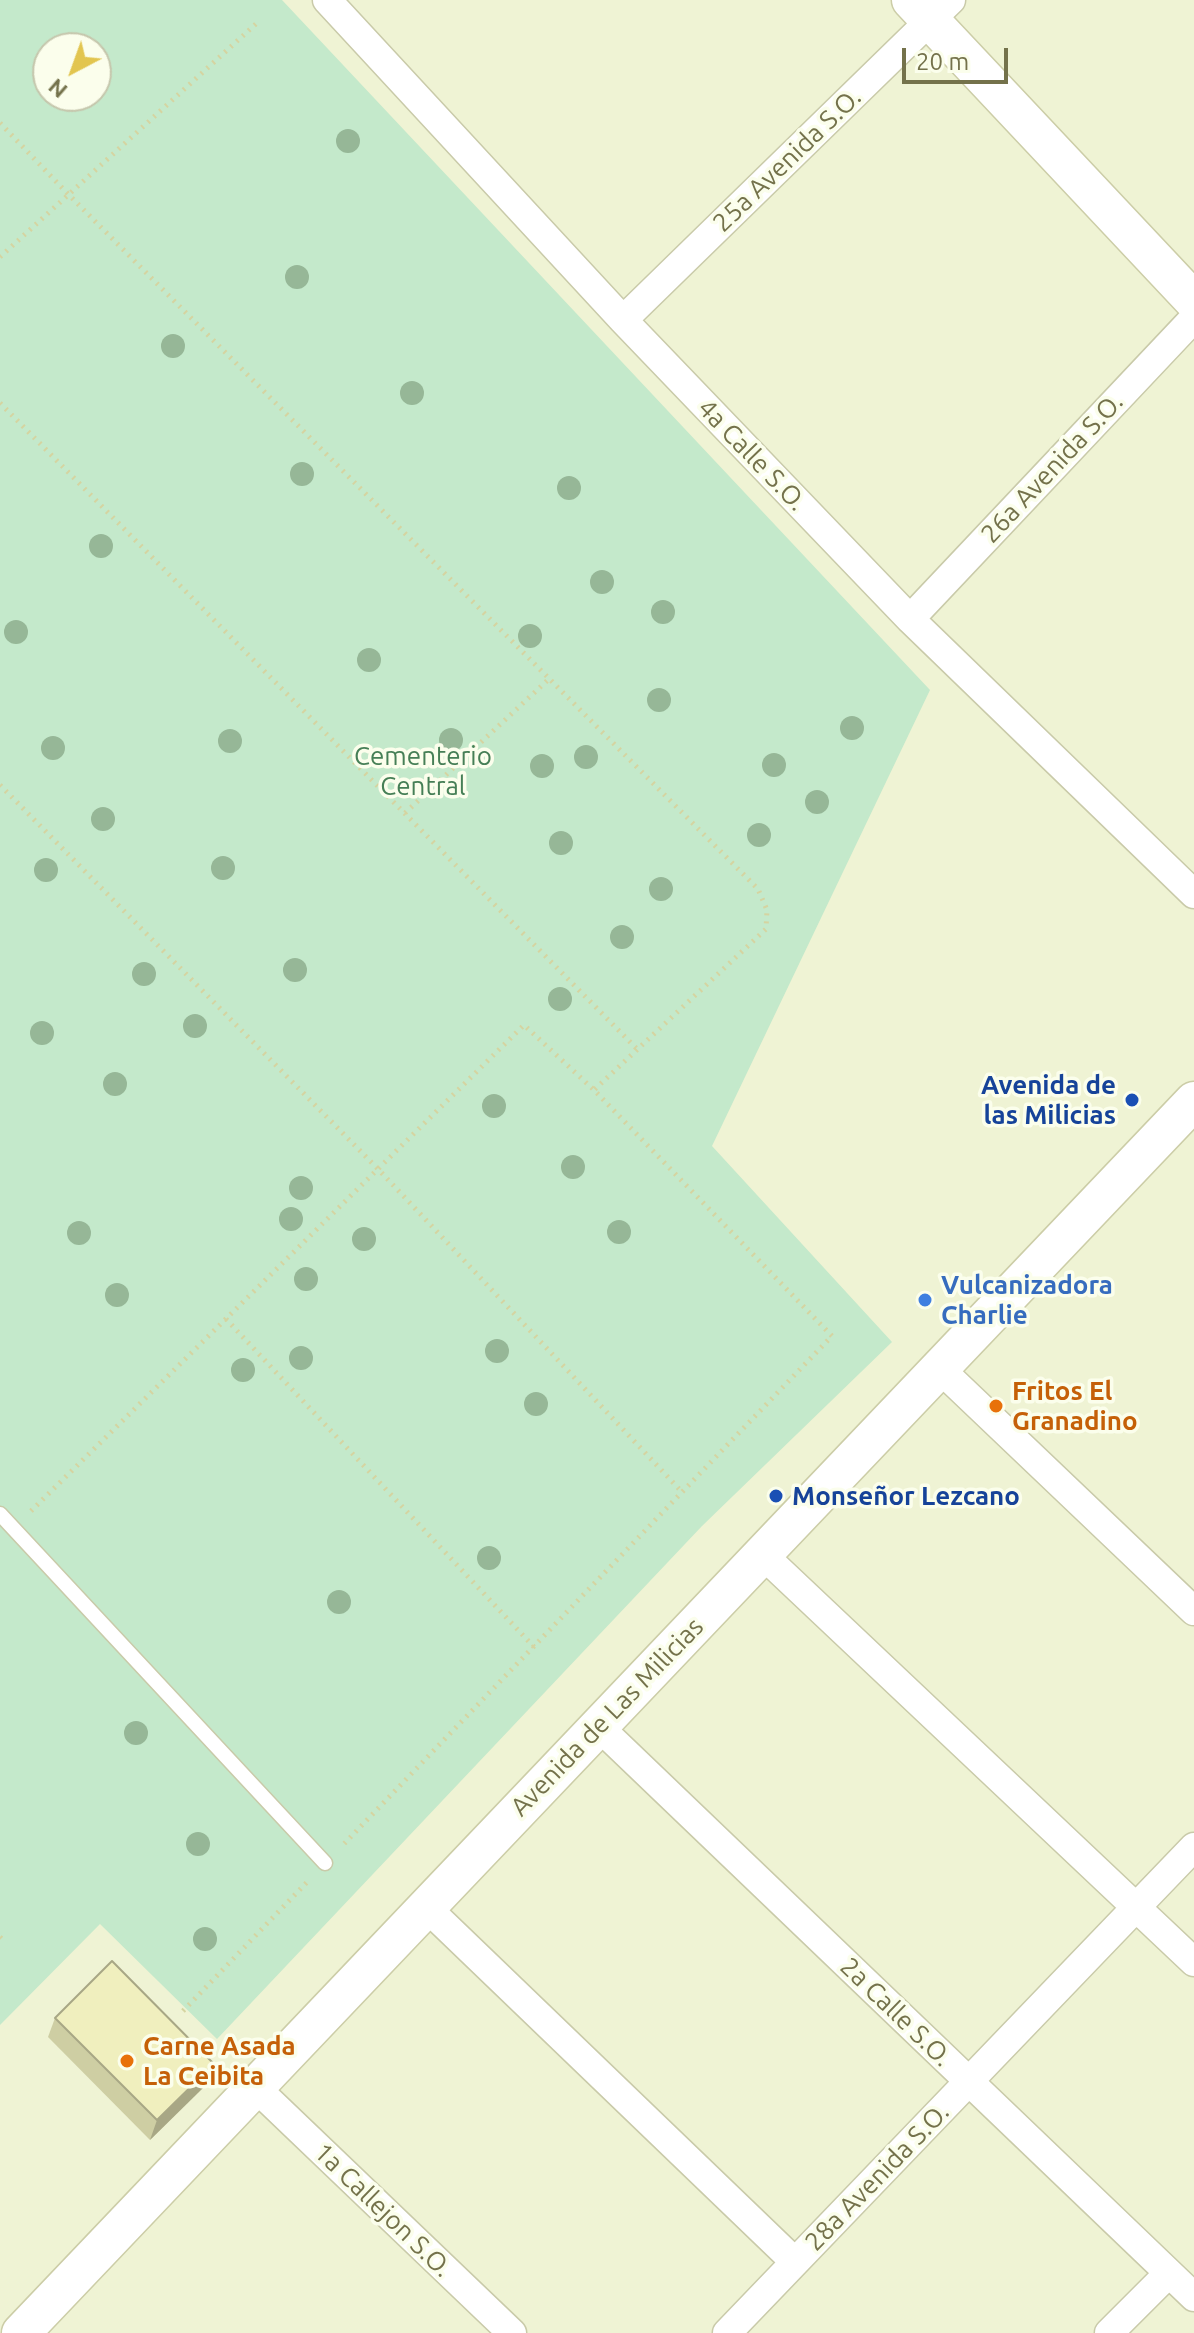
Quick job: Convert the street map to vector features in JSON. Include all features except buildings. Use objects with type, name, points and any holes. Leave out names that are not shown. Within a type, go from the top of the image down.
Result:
[{"type":"main road","points":[[931,7],[1194,301]]},
{"type":"main road","name":"Avenida de Las Milicias","points":[[21,2333],[1194,1101]]},
{"type":"street","name":"4a Calle S.O.","points":[[327,0],[623,320],[910,619],[1194,894]]},
{"type":"street","name":"25a Avenida S.O.","points":[[623,320],[931,7]]},
{"type":"street","name":"26a Avenida S.O.","points":[[910,619],[1194,318]]},
{"type":"street","points":[[939,1368],[1194,1611]]},
{"type":"street","points":[[762,1554],[1194,1962]]},
{"type":"street","name":"2a Calle S.O.","points":[[598,1726],[1194,2297]]},
{"type":"street","name":"28a Avenida S.O.","points":[[727,2333],[1194,1847]]},
{"type":"street","points":[[426,1907],[795,2262]]},
{"type":"street","name":"1a Callejon S.O.","points":[[255,2087],[512,2333]]},
{"type":"street","points":[[1109,2333],[1169,2273]]},
{"type":"lane","points":[[0,1514],[325,1863]]},
{"type":"path","points":[[0,257],[258,22]]},
{"type":"path","points":[[0,123],[758,889],[767,910],[766,929],[594,1090]]},
{"type":"path","points":[[0,403],[638,1050]]},
{"type":"path","points":[[405,813],[550,678]]},
{"type":"path","points":[[0,785],[378,1169],[682,1492]]},
{"type":"path","points":[[14,1529],[524,1025],[594,1090],[832,1336],[183,2011]]},
{"type":"path","points":[[226,1319],[534,1647]]},
{"type":"shaded area","points":[[0,0],[1194,0],[1194,2333],[0,2333]]},
{"type":"green space","name":"Cementerio Central","points":[[0,0],[282,0],[930,690],[712,1146],[892,1342],[702,1526],[217,2039],[100,1924],[0,2025]]},
{"type":"place","name":"Avenida de las Milicias","points":[[1132,1100]]},
{"type":"place","name":"Vulcanizadora Charlie","points":[[925,1300]]},
{"type":"place","name":"Fritos El Granadino","points":[[996,1406]]},
{"type":"place","name":"Monseñor Lezcano","points":[[776,1496]]},
{"type":"place","name":"Carne Asada La Ceibita","points":[[127,2061]]}]
